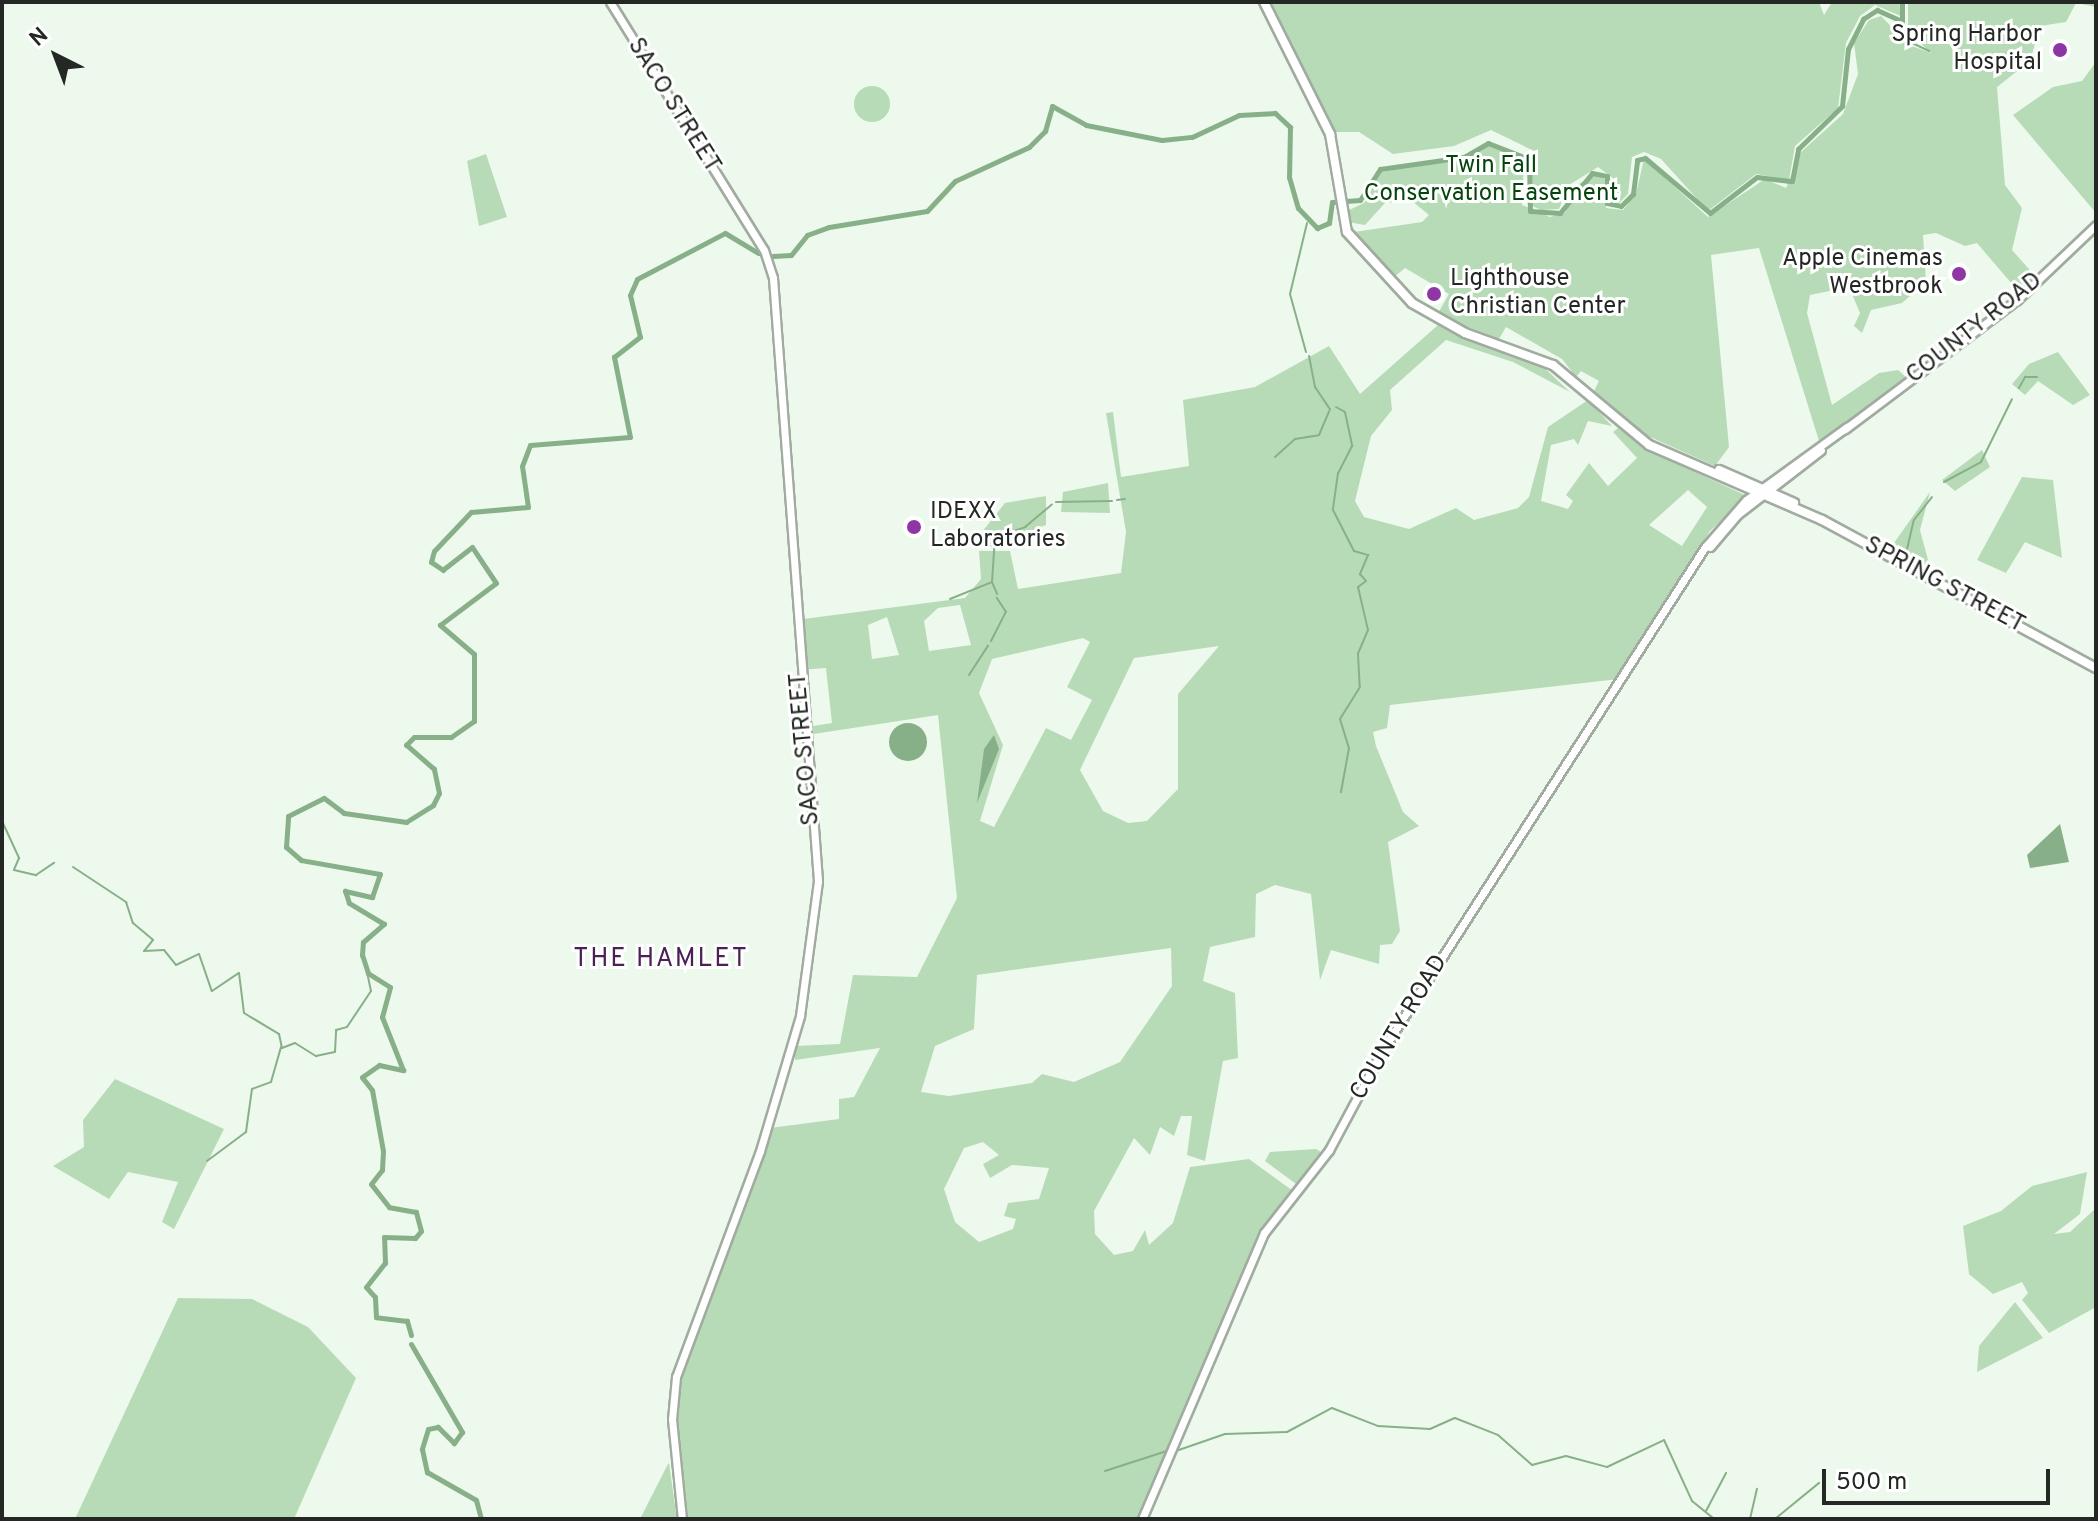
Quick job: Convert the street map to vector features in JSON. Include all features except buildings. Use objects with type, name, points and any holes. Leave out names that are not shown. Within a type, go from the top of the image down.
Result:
[{"type":"main road","name":"SACO STREET","points":[[610,2],[764,250],[773,278],[818,881],[800,1016],[760,1151],[676,1377],[672,1419],[682,1519]]},
{"type":"main road","name":"SPRING STREET","points":[[1264,2],[1327,126],[1341,204],[1354,244],[1412,303],[1465,333],[1553,365],[1668,454],[1763,490],[2096,668]]},
{"type":"main road","name":"COUNTY ROAD","points":[[1142,1519],[1264,1233],[1329,1150],[1396,1028],[1718,528],[1763,490],[2017,300],[2096,225]]},
{"type":"green space","points":[[1277,2],[1819,2],[1824,15],[1832,2],[1899,2],[1903,17],[1875,5],[1860,16],[1846,43],[1838,108],[1795,146],[1789,180],[1756,174],[1708,211],[1661,159],[1644,152],[1632,157],[1628,194],[1618,204],[1613,178],[1598,167],[1569,185],[1559,209],[1541,210],[1528,204],[1527,188],[1536,152],[1491,130],[1454,146],[1393,154],[1359,132],[1336,132],[1269,7]]},
{"type":"green space","name":"Twin Fall Conservation Easement","points":[[1908,2],[2096,2],[2096,7],[2076,3],[2066,22],[2040,26],[2030,61],[1997,87],[2005,185],[2022,208],[2012,250],[2036,277],[2018,291],[1977,243],[1965,246],[1936,233],[1923,235],[1926,282],[1902,303],[1871,310],[1862,333],[1854,326],[1860,313],[1849,287],[1810,295],[1807,313],[1832,405],[1879,373],[1898,370],[1908,379],[1819,441],[1759,248],[1711,255],[1729,447],[1715,466],[1641,433],[1594,391],[1599,381],[1581,371],[1576,377],[1562,359],[1506,327],[1499,339],[1437,315],[1449,294],[1405,268],[1393,278],[1354,232],[1422,222],[1429,215],[1412,201],[1385,203],[1365,225],[1348,222],[1347,211],[1364,203],[1381,172],[1467,159],[1487,145],[1524,159],[1522,205],[1550,217],[1565,213],[1580,183],[1595,174],[1607,180],[1606,208],[1623,210],[1636,194],[1644,159],[1708,217],[1765,179],[1786,188],[1801,152],[1843,114],[1858,74],[1854,43],[1869,20],[1881,16],[1909,45],[1931,53],[1908,31]]},
{"type":"green space","points":[[2096,62],[2096,213],[2013,115],[2053,87],[2082,81]]},
{"type":"green space","points":[[872,86],[884,92],[890,104],[884,116],[872,122],[860,116],[854,104],[860,92]]},
{"type":"green space","points":[[486,154],[507,217],[479,226],[467,161]]},
{"type":"green space","points":[[1438,325],[1536,360],[1570,392],[1513,362],[1446,340],[1390,390],[1392,410],[1371,436],[1355,501],[1364,517],[1409,529],[1456,508],[1474,520],[1518,508],[1529,497],[1548,427],[1588,400],[1612,426],[1588,421],[1578,445],[1574,439],[1551,445],[1541,501],[1568,509],[1573,501],[1566,495],[1589,463],[1608,486],[1637,458],[1613,432],[1618,428],[1658,455],[1747,496],[1710,531],[1619,679],[1390,705],[1387,728],[1373,732],[1376,746],[1403,812],[1419,826],[1388,842],[1400,931],[1392,944],[1380,945],[1379,964],[1331,950],[1320,980],[1311,894],[1275,885],[1256,894],[1255,937],[1210,947],[1203,981],[1235,993],[1238,1058],[1223,1061],[1205,1161],[1187,1155],[1192,1116],[1181,1116],[1174,1136],[1160,1127],[1150,1155],[1134,1138],[1094,1211],[1095,1234],[1114,1255],[1133,1251],[1145,1230],[1149,1245],[1173,1223],[1190,1167],[1249,1159],[1293,1191],[1246,1263],[1139,1519],[685,1519],[675,1418],[680,1371],[770,1128],[839,1119],[839,1099],[854,1097],[880,1048],[795,1060],[795,1046],[840,1044],[853,975],[917,977],[957,898],[938,715],[807,735],[807,727],[832,723],[826,668],[799,670],[796,620],[965,598],[981,579],[979,551],[1010,551],[1018,589],[1121,573],[1126,532],[1106,413],[1113,412],[1121,477],[1189,466],[1183,400],[1255,387],[1329,346],[1360,394]],"holes":[[[1688,490],[1707,507],[1682,546],[1649,525]],[[960,605],[971,645],[929,651],[924,621],[938,608]],[[887,617],[899,655],[872,659],[868,625]],[[1083,638],[1090,642],[1067,687],[1092,700],[1071,740],[1046,728],[994,827],[980,821],[1003,745],[979,693],[992,659]],[[1219,646],[1178,694],[1178,789],[1147,821],[1128,823],[1103,811],[1080,770],[1134,658]],[[1171,948],[1172,986],[1120,1062],[1074,1082],[1042,1074],[1032,1083],[949,1096],[921,1092],[935,1046],[974,1029],[977,975]],[[983,1142],[999,1155],[983,1164],[990,1178],[1012,1165],[1049,1168],[1039,1199],[1008,1203],[1004,1216],[1016,1219],[1013,1229],[979,1242],[955,1222],[944,1189],[964,1148]]]},
{"type":"green space","points":[[2058,352],[2090,395],[2073,405],[2038,381],[2025,395],[2012,384],[2029,364]]},
{"type":"green space","points":[[1982,450],[1990,467],[1955,491],[1942,480]]},
{"type":"green space","points":[[2022,477],[2053,480],[2062,558],[2025,542],[2006,573],[1977,560]]},
{"type":"green space","points":[[1108,483],[1110,513],[1061,512],[1063,492]]},
{"type":"green space","points":[[1930,492],[1920,530],[1931,571],[1889,550]]},
{"type":"green space","points":[[1046,496],[1046,525],[990,547],[978,537],[1005,503]]},
{"type":"green space","points":[[115,1079],[224,1129],[174,1229],[162,1222],[178,1182],[128,1172],[109,1199],[53,1166],[84,1147],[83,1120]]},
{"type":"green space","points":[[1316,1149],[1323,1153],[1296,1184],[1265,1161],[1270,1152]]},
{"type":"green space","points":[[2087,1172],[2080,1214],[2054,1234],[2070,1232],[2096,1208],[2096,1307],[2049,1333],[2022,1300],[2028,1293],[2022,1282],[1993,1294],[1969,1274],[1963,1226],[2001,1211],[2032,1186]]},
{"type":"green space","points":[[178,1298],[252,1299],[308,1327],[356,1378],[294,1519],[75,1519]]},
{"type":"green space","points":[[2015,1302],[2043,1338],[1977,1372],[1979,1346]]},
{"type":"green space","points":[[668,1464],[677,1519],[640,1519]]},
{"type":"shaded area","points":[[908,723],[921,729],[927,742],[921,755],[908,761],[895,755],[889,742],[895,729]]},
{"type":"shaded area","points":[[994,735],[999,749],[977,803],[984,749]]},
{"type":"shaded area","points":[[2060,824],[2069,862],[2030,868],[2027,855]]},
{"type":"waterway","points":[[773,256],[791,255],[807,235],[829,227],[927,211],[955,181],[1029,147],[1045,131],[1052,106],[1086,125],[1162,140],[1192,137],[1239,115],[1275,113],[1290,127],[1289,177],[1298,208],[1317,228],[1329,223],[1332,202],[1360,200],[1380,169],[1464,157],[1488,143],[1529,159],[1530,211],[1560,213],[1592,173],[1607,176],[1607,203],[1621,206],[1633,194],[1637,160],[1645,158],[1710,213],[1757,177],[1792,181],[1798,149],[1842,106],[1848,49],[1863,19],[1877,10],[1902,21],[1902,2]]},
{"type":"waterway","points":[[1902,21],[1912,43],[1929,51]]},
{"type":"waterway","points":[[1306,352],[1290,294],[1307,223]]},
{"type":"waterway","points":[[411,1335],[407,1321],[376,1317],[375,1297],[366,1287],[385,1263],[384,1237],[415,1238],[421,1231],[416,1212],[389,1207],[371,1184],[382,1170],[383,1151],[372,1090],[362,1077],[379,1065],[403,1070],[382,1017],[390,987],[368,973],[362,955],[363,942],[384,924],[349,903],[345,891],[372,897],[380,874],[301,860],[286,847],[288,816],[324,798],[344,813],[406,822],[433,805],[439,793],[434,769],[406,745],[414,737],[451,737],[474,721],[474,654],[440,625],[496,583],[472,547],[443,570],[431,562],[434,551],[471,512],[528,507],[522,466],[530,445],[630,437],[614,357],[640,337],[630,295],[637,279],[725,233],[758,253]]},
{"type":"waterway","points":[[1309,356],[1315,387],[1330,409]]},
{"type":"waterway","points":[[2019,388],[2025,377],[2037,377]]},
{"type":"waterway","points":[[1944,482],[1981,462],[2012,399]]},
{"type":"waterway","points":[[1336,407],[1345,412],[1352,446],[1338,473],[1333,510],[1354,551],[1368,555],[1360,574],[1366,581],[1358,587],[1368,630],[1358,654],[1360,687],[1340,719],[1349,748],[1341,792]]},
{"type":"waterway","points":[[1275,457],[1295,439],[1319,435],[1329,411]]},
{"type":"waterway","points":[[1905,558],[1914,520],[1932,497]]},
{"type":"waterway","points":[[1117,500],[1125,499]]},
{"type":"waterway","points":[[1056,502],[1112,501]]},
{"type":"waterway","points":[[950,599],[992,582],[995,537],[1025,527],[1052,504]]},
{"type":"waterway","points":[[992,582],[997,594]]},
{"type":"waterway","points":[[991,641],[1006,612],[997,598]]},
{"type":"waterway","points":[[969,675],[988,646]]},
{"type":"waterway","points":[[2,821],[19,858],[14,870],[36,875],[54,863]]},
{"type":"waterway","points":[[73,867],[126,902],[133,923],[153,940],[144,951],[164,950],[176,965],[199,954],[212,991],[239,973],[244,1013],[279,1034],[282,1048],[295,1043],[316,1056],[335,1052],[336,1030],[347,1027],[371,991],[367,972]]},
{"type":"waterway","points":[[207,1161],[246,1132],[252,1089],[271,1082],[281,1047]]},
{"type":"waterway","points":[[411,1344],[462,1432],[454,1443],[438,1427],[428,1429],[422,1449],[427,1472],[476,1500],[481,1519]]},
{"type":"waterway","points":[[1173,1452],[1225,1434],[1287,1432],[1332,1408],[1378,1426],[1430,1429],[1455,1418],[1498,1435],[1532,1465],[1566,1456],[1607,1467],[1664,1440],[1692,1501],[1714,1519]]},
{"type":"waterway","points":[[1105,1471],[1167,1451]]},
{"type":"waterway","points":[[1706,1511],[1726,1473]]},
{"type":"waterway","points":[[1775,1519],[1819,1483]]},
{"type":"waterway","points":[[1750,1519],[1757,1489]]},
{"type":"place","name":"Spring Harbor Hospital","points":[[2060,50]]},
{"type":"place","name":"Apple Cinemas Westbrook","points":[[1959,274]]},
{"type":"place","name":"Lighthouse Christian Center","points":[[1434,294]]},
{"type":"place","name":"IDEXX Laboratories","points":[[914,527]]},
{"type":"district","name":"THE HAMLET","points":[[661,960]]}]
